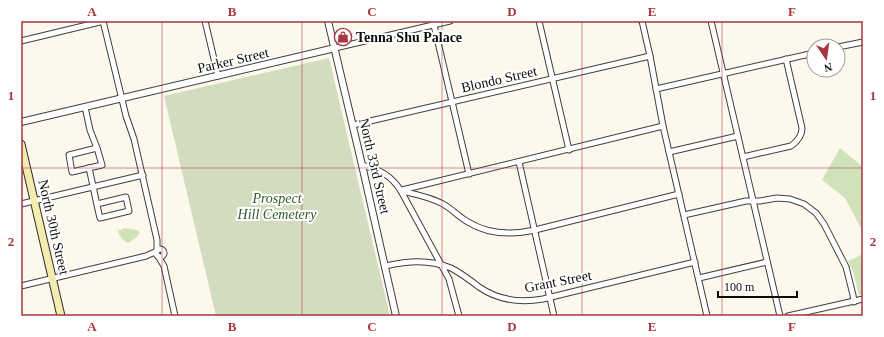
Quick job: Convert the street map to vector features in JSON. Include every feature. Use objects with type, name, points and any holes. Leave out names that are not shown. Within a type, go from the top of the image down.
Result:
[{"type":"main road","name":"North 30th Street","points":[[21,144],[61,316]]},
{"type":"street","points":[[21,41],[104,21],[127,120],[134,139],[143,175],[158,240],[158,253],[164,266],[175,316]]},
{"type":"street","points":[[205,21],[218,76]]},
{"type":"street","name":"North 33rd Street","points":[[328,21],[396,316]]},
{"type":"street","name":"Parker Street","points":[[21,122],[335,48],[434,23],[450,21]]},
{"type":"street","points":[[538,21],[569,150]]},
{"type":"street","points":[[642,21],[663,126],[707,316]]},
{"type":"street","points":[[711,21],[780,316]]},
{"type":"street","points":[[434,23],[469,174]]},
{"type":"street","points":[[846,45],[863,42]]},
{"type":"street","points":[[656,89],[806,55]]},
{"type":"street","name":"Blondo Street","points":[[353,126],[650,56]]},
{"type":"street","points":[[743,157],[791,146],[800,136],[802,128],[786,59]]},
{"type":"street","points":[[85,107],[90,128],[98,148],[102,165],[72,172],[68,155],[98,148]]},
{"type":"street","points":[[402,190],[663,126]]},
{"type":"street","points":[[669,152],[738,136]]},
{"type":"street","points":[[519,162],[554,316]]},
{"type":"street","points":[[362,165],[385,173],[402,190],[449,279],[459,316]]},
{"type":"street","points":[[89,168],[100,218],[129,211],[126,197],[97,204]]},
{"type":"street","points":[[21,204],[143,175]]},
{"type":"street","points":[[402,190],[437,201],[470,223],[487,230],[510,233],[535,230],[679,194]]},
{"type":"street","points":[[684,215],[746,201],[760,201],[778,198],[790,199],[804,204],[816,213],[824,224],[846,267],[854,302]]},
{"type":"street","points":[[158,240],[164,252],[164,266]]},
{"type":"street","points":[[21,286],[158,253],[161,256],[164,252]]},
{"type":"street","name":"Grant Street","points":[[385,266],[416,261],[442,265],[457,271],[486,291],[501,298],[525,301],[550,298],[695,262]]},
{"type":"street","points":[[698,278],[767,262]]},
{"type":"street","points":[[788,316],[863,299]]},
{"type":"green space","name":"Prospect Hill Cemetery","points":[[329,58],[390,316],[216,316],[164,96]]},
{"type":"green space","points":[[840,148],[863,167],[863,232],[845,198],[822,180]]},
{"type":"green space","points":[[124,228],[137,230],[140,232],[137,237],[128,243],[122,239],[118,232],[118,230]]},
{"type":"green space","points":[[863,254],[863,295],[859,295],[854,274],[848,261]]},
{"type":"place","name":"Tenna Shu Palace","points":[[343,37]]}]
